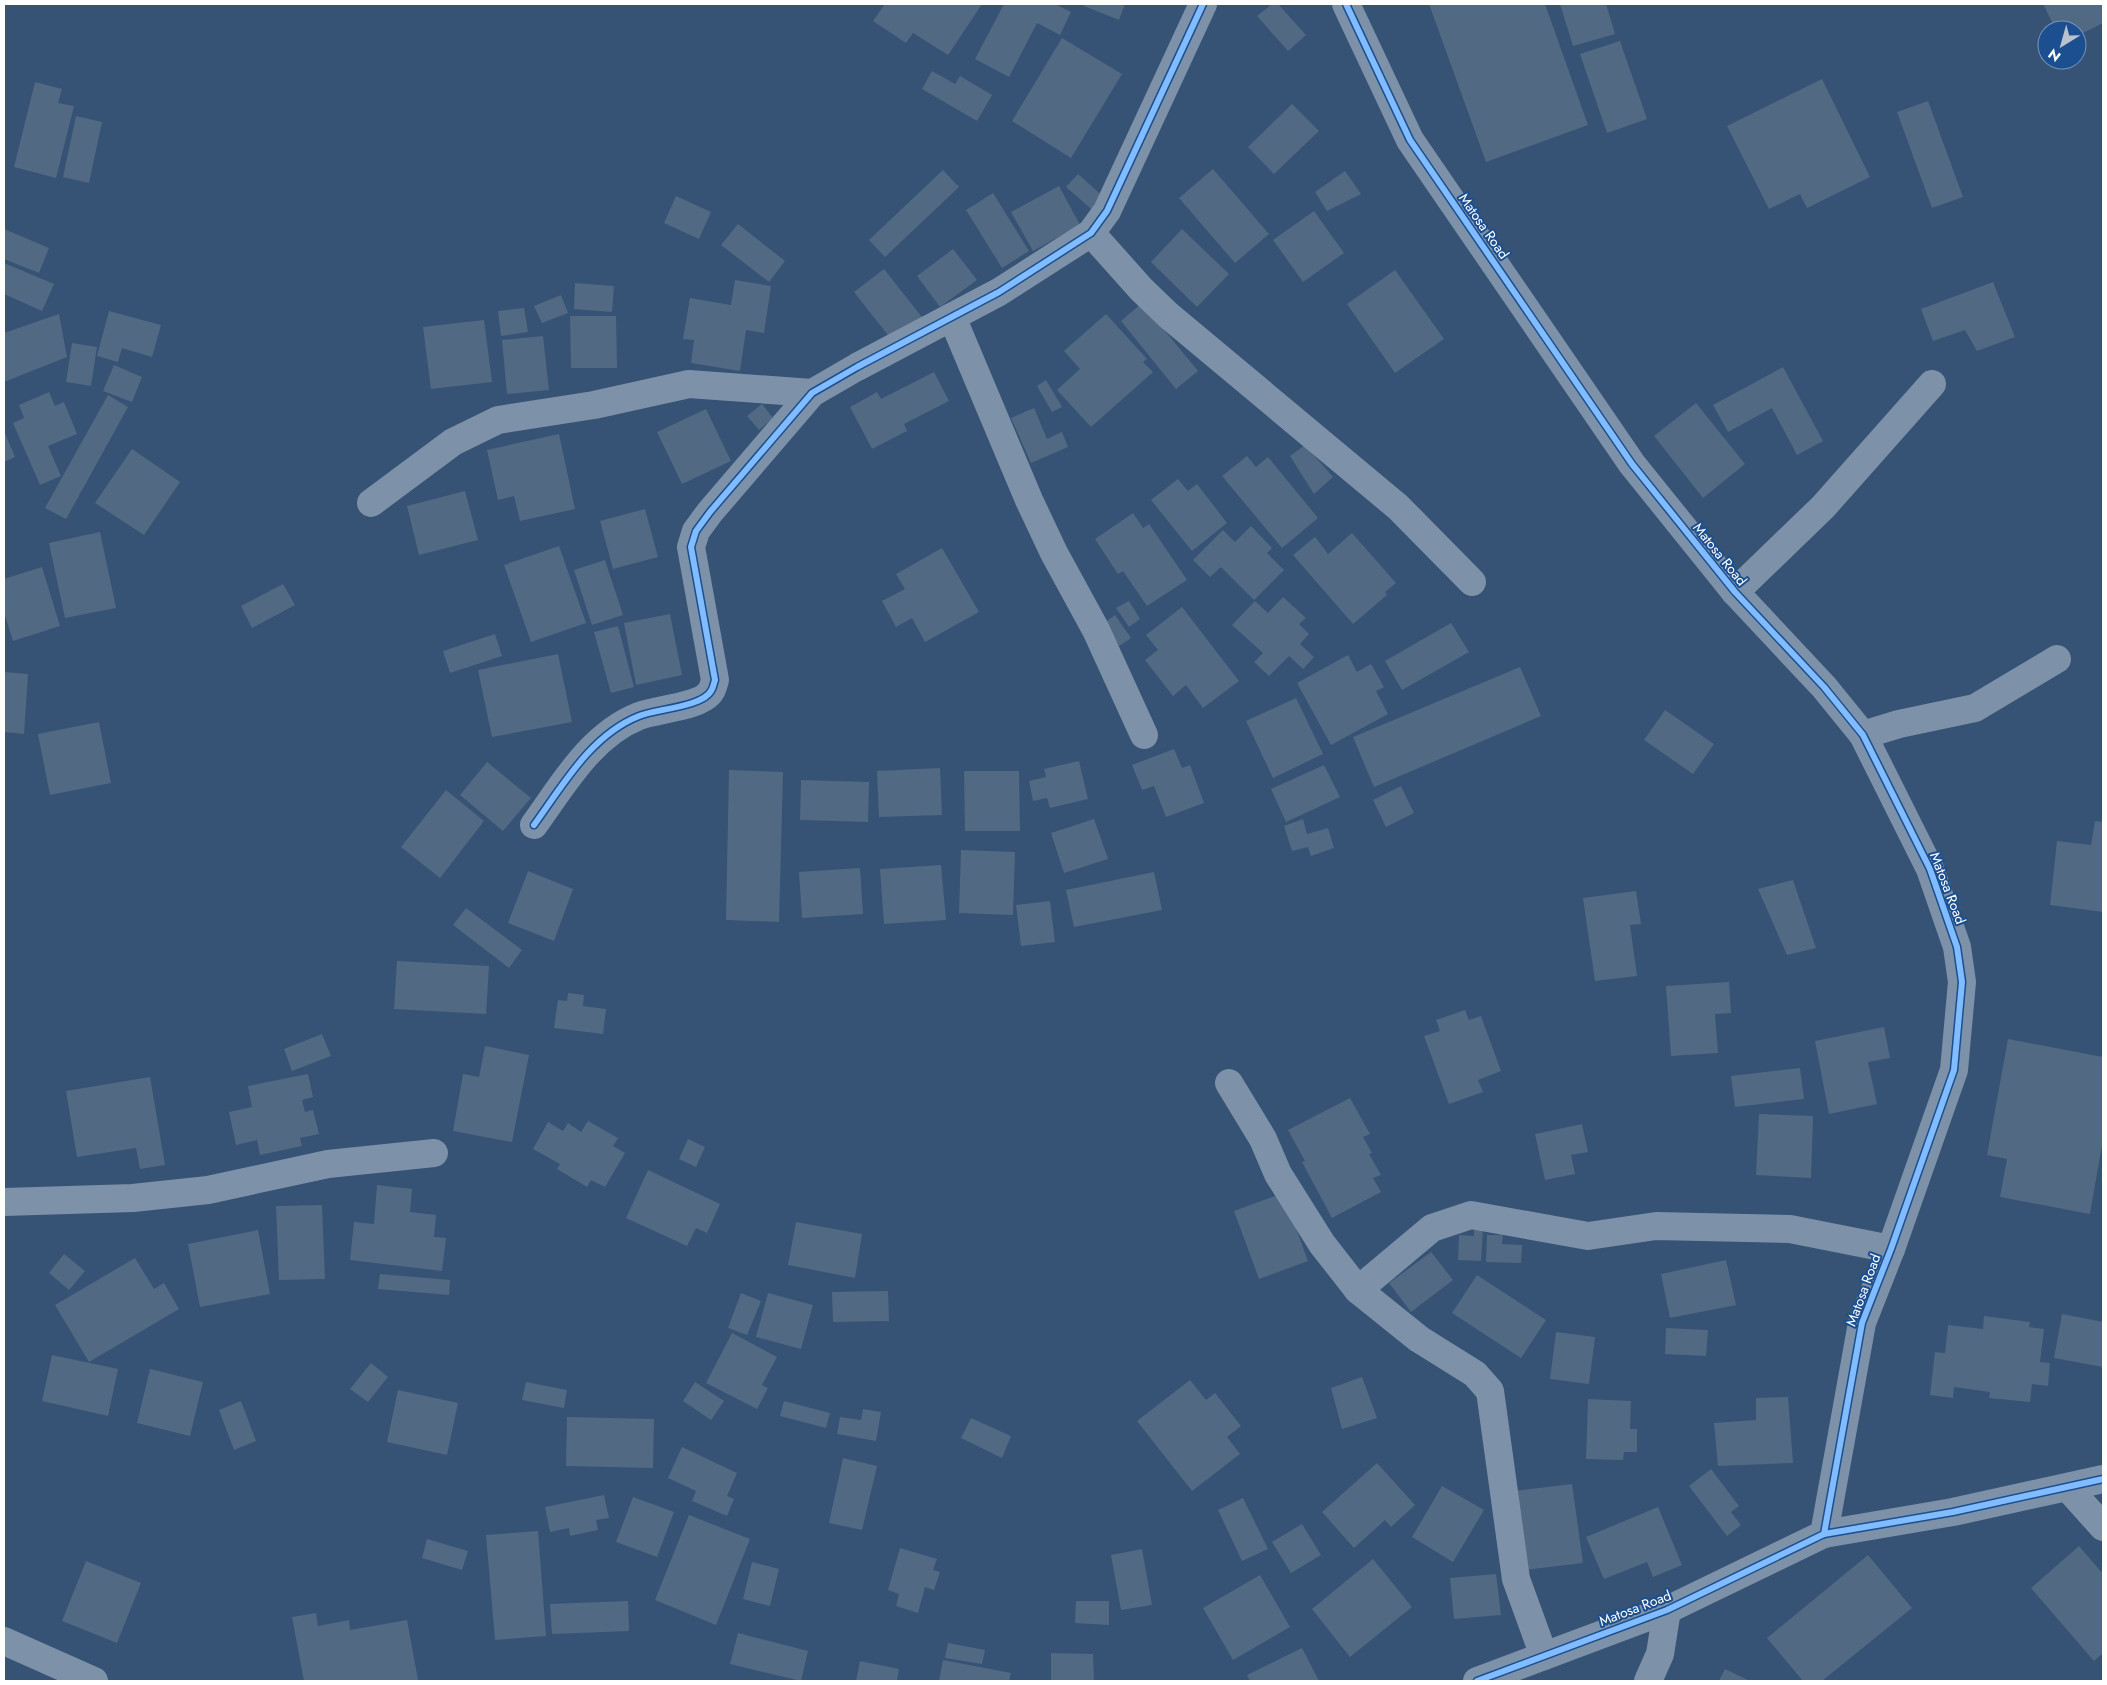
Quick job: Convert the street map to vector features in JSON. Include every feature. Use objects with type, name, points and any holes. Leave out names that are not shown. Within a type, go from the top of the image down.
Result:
[{"type":"street","points":[[534,825],[585,757],[614,728],[640,715],[701,700],[710,692],[715,680],[691,547],[696,531],[710,512],[812,393],[999,292],[1091,233],[1107,211],[1203,4]]},
{"type":"street","name":"Matosa Road","points":[[1346,4],[1410,140],[1632,464],[1735,592],[1824,687],[1863,735],[1930,869],[1957,948],[1962,982],[1954,1070],[1891,1249],[1862,1323],[1824,1534],[1667,1610],[1477,1681]]},
{"type":"street","points":[[1091,233],[1141,289],[1168,315],[1398,507],[1472,582]]},
{"type":"street","points":[[952,317],[1029,500],[1054,553],[1096,630],[1144,735]]},
{"type":"street","points":[[371,503],[453,442],[498,420],[594,405],[690,384],[812,393]]},
{"type":"street","points":[[1735,592],[1823,506],[1932,384]]},
{"type":"street","points":[[1863,735],[1900,724],[1975,708],[2057,658]]},
{"type":"street","points":[[1229,1083],[1263,1139],[1278,1174],[1322,1244],[1358,1290],[1420,1339],[1475,1374],[1490,1391],[1516,1579],[1544,1656]]},
{"type":"street","points":[[4,1202],[133,1198],[208,1190],[328,1164],[434,1154]]},
{"type":"street","points":[[1358,1290],[1432,1228],[1471,1215],[1588,1236],[1656,1226],[1790,1229],[1891,1249]]},
{"type":"street","points":[[1824,1534],[1953,1512],[2103,1479]]},
{"type":"street","points":[[2068,1488],[2103,1526]]},
{"type":"street","points":[[1648,1681],[1660,1654],[1667,1610]]},
{"type":"street","points":[[4,1642],[94,1681]]},
{"type":"building","points":[[885,4],[982,4],[948,55],[913,33],[906,43],[873,21]]},
{"type":"building","points":[[1004,4],[1055,4],[1071,12],[1060,35],[1037,23],[1009,77],[975,59]]},
{"type":"building","points":[[1084,4],[1125,4],[1119,20],[1084,6]]},
{"type":"building","points":[[1272,4],[1278,4],[1306,35],[1288,51],[1257,16]]},
{"type":"building","points":[[1429,4],[1545,4],[1588,125],[1486,162]]},
{"type":"building","points":[[1560,4],[1606,4],[1615,34],[1573,46]]},
{"type":"building","points":[[2043,4],[2103,4],[2103,23],[2087,31],[2087,20],[2051,20]]},
{"type":"building","points":[[1062,38],[1122,74],[1071,158],[1012,121]]},
{"type":"building","points":[[1620,41],[1647,119],[1607,133],[1580,54]]},
{"type":"building","points":[[932,71],[955,84],[960,76],[992,95],[977,121],[922,89]]},
{"type":"building","points":[[1822,79],[1870,177],[1807,208],[1800,194],[1769,209],[1727,126]]},
{"type":"building","points":[[35,82],[62,89],[58,103],[74,106],[56,178],[14,167]]},
{"type":"building","points":[[1928,101],[1963,197],[1932,208],[1897,112]]},
{"type":"building","points":[[1292,104],[1319,131],[1274,174],[1248,147]]},
{"type":"building","points":[[76,116],[102,122],[89,183],[63,177]]},
{"type":"building","points":[[1213,169],[1269,234],[1235,263],[1179,198]]},
{"type":"building","points":[[943,170],[959,187],[885,257],[869,240]]},
{"type":"building","points":[[1345,171],[1361,194],[1327,211],[1315,192]]},
{"type":"building","points":[[1078,174],[1108,201],[1097,214],[1066,187]]},
{"type":"building","points":[[1059,186],[1080,225],[1033,251],[1011,212]]},
{"type":"building","points":[[993,193],[1029,251],[1002,268],[966,210]]},
{"type":"building","points":[[676,196],[711,212],[699,239],[664,223]]},
{"type":"building","points":[[1314,211],[1344,253],[1303,282],[1273,240]]},
{"type":"building","points":[[738,224],[785,261],[769,282],[721,245]]},
{"type":"building","points":[[4,229],[49,248],[39,273],[4,259]]},
{"type":"building","points":[[1182,229],[1229,274],[1197,307],[1151,262]]},
{"type":"building","points":[[953,249],[977,280],[940,307],[917,276]]},
{"type":"building","points":[[4,263],[54,284],[42,311],[4,294]]},
{"type":"building","points":[[884,269],[925,321],[895,344],[854,292]]},
{"type":"building","points":[[1395,270],[1444,339],[1395,373],[1347,304]]},
{"type":"building","points":[[735,280],[771,286],[764,333],[746,330],[740,371],[691,363],[694,340],[683,339],[690,298],[731,305]]},
{"type":"building","points":[[1993,282],[2015,337],[1977,351],[1965,330],[1933,341],[1921,309]]},
{"type":"building","points":[[575,283],[614,286],[612,312],[574,309]]},
{"type":"building","points":[[561,295],[568,313],[542,323],[534,306]]},
{"type":"building","points":[[1142,303],[1198,371],[1176,389],[1121,321]]},
{"type":"building","points":[[524,308],[528,332],[501,336],[498,311]]},
{"type":"building","points":[[109,311],[161,325],[152,357],[122,348],[118,362],[97,356]]},
{"type":"building","points":[[59,314],[67,357],[4,382],[4,333]]},
{"type":"building","points":[[1106,314],[1147,359],[1143,362],[1153,372],[1091,427],[1057,390],[1080,369],[1064,351]]},
{"type":"building","points":[[570,316],[616,316],[617,368],[571,368]]},
{"type":"building","points":[[484,320],[492,382],[431,389],[423,327]]},
{"type":"building","points":[[543,336],[549,390],[507,394],[502,340]]},
{"type":"building","points":[[72,343],[97,347],[91,386],[66,382]]},
{"type":"building","points":[[114,365],[142,377],[132,402],[103,391]]},
{"type":"building","points":[[1783,367],[1823,441],[1797,455],[1772,408],[1728,432],[1713,405]]},
{"type":"building","points":[[934,372],[949,401],[904,424],[907,431],[872,449],[850,407],[877,392],[881,399]]},
{"type":"building","points":[[1046,380],[1062,407],[1052,412],[1037,386]]},
{"type":"building","points":[[49,392],[55,406],[64,402],[77,434],[48,446],[61,476],[40,485],[13,423],[24,418],[19,405]]},
{"type":"building","points":[[108,395],[128,407],[66,519],[45,508]]},
{"type":"building","points":[[1696,403],[1745,464],[1703,498],[1654,436]]},
{"type":"building","points":[[762,404],[773,418],[759,430],[747,416]]},
{"type":"building","points":[[1034,408],[1047,439],[1062,432],[1068,447],[1031,463],[1011,418]]},
{"type":"building","points":[[706,409],[731,461],[682,484],[657,432]]},
{"type":"building","points":[[4,431],[15,457],[4,462]]},
{"type":"building","points":[[559,434],[575,509],[520,521],[514,496],[498,500],[487,450]]},
{"type":"building","points":[[1305,445],[1333,477],[1314,494],[1290,456]]},
{"type":"building","points":[[132,449],[180,482],[144,535],[95,503]]},
{"type":"building","points":[[1247,456],[1256,467],[1268,457],[1318,518],[1282,548],[1222,476]]},
{"type":"building","points":[[1178,479],[1188,491],[1197,484],[1227,523],[1192,551],[1151,500]]},
{"type":"building","points":[[465,491],[478,540],[419,555],[407,506]]},
{"type":"building","points":[[645,509],[658,557],[613,569],[600,521]]},
{"type":"building","points":[[1133,513],[1143,528],[1149,524],[1187,580],[1147,606],[1123,571],[1118,574],[1095,539]]},
{"type":"building","points":[[1251,526],[1272,548],[1267,553],[1284,570],[1254,600],[1221,567],[1210,577],[1193,560],[1223,530],[1235,542]]},
{"type":"building","points":[[100,532],[116,608],[65,618],[49,543]]},
{"type":"building","points":[[1352,533],[1396,583],[1385,592],[1387,595],[1353,624],[1293,555],[1315,537],[1328,554]]},
{"type":"building","points":[[559,546],[586,623],[531,642],[504,565]]},
{"type":"building","points":[[942,548],[979,612],[925,642],[912,618],[896,627],[882,601],[905,589],[896,574]]},
{"type":"building","points":[[605,560],[623,615],[592,625],[574,570]]},
{"type":"building","points":[[42,567],[60,626],[13,641],[4,612],[4,579]]},
{"type":"building","points":[[283,584],[295,605],[252,628],[241,606]]},
{"type":"building","points":[[1283,597],[1306,618],[1299,624],[1309,634],[1300,644],[1314,657],[1303,669],[1289,656],[1269,676],[1254,662],[1263,653],[1232,625],[1255,601],[1268,613]]},
{"type":"building","points":[[1129,601],[1140,619],[1129,627],[1116,608]]},
{"type":"building","points":[[1182,607],[1239,681],[1203,708],[1186,685],[1173,696],[1145,660],[1158,650],[1146,635]]},
{"type":"building","points":[[670,614],[682,675],[636,685],[624,623]]},
{"type":"building","points":[[1115,615],[1131,638],[1119,646],[1104,623]]},
{"type":"building","points":[[1451,623],[1469,652],[1402,690],[1385,661]]},
{"type":"building","points":[[618,626],[634,687],[611,693],[594,632]]},
{"type":"building","points":[[495,634],[502,656],[450,673],[443,651]]},
{"type":"building","points":[[558,654],[572,722],[492,737],[478,670]]},
{"type":"building","points":[[1348,655],[1357,672],[1371,664],[1384,687],[1376,691],[1388,714],[1331,745],[1297,683]]},
{"type":"building","points":[[1520,667],[1541,716],[1374,787],[1353,737]]},
{"type":"building","points":[[4,672],[28,674],[24,734],[4,732]]},
{"type":"building","points":[[1296,698],[1323,754],[1273,778],[1246,721]]},
{"type":"building","points":[[1665,710],[1714,744],[1693,774],[1644,740]]},
{"type":"building","points":[[99,722],[111,783],[50,795],[38,734]]},
{"type":"building","points":[[1174,749],[1182,768],[1190,765],[1204,803],[1166,817],[1154,786],[1142,790],[1132,765]]},
{"type":"building","points":[[1079,761],[1088,799],[1050,808],[1047,798],[1033,801],[1029,781],[1046,777],[1044,769]]},
{"type":"building","points":[[487,762],[531,798],[503,831],[460,795]]},
{"type":"building","points":[[1324,765],[1340,797],[1286,822],[1271,789]]},
{"type":"building","points":[[940,768],[942,815],[879,817],[877,771]]},
{"type":"building","points":[[729,770],[783,772],[779,922],[726,920]]},
{"type":"building","points":[[964,771],[1019,771],[1020,831],[965,831]]},
{"type":"building","points":[[801,780],[869,782],[868,822],[800,820]]},
{"type":"building","points":[[1401,786],[1414,813],[1386,827],[1373,800]]},
{"type":"building","points":[[446,790],[484,821],[440,878],[401,847]]},
{"type":"building","points":[[1094,819],[1108,859],[1064,873],[1051,833]]},
{"type":"building","points":[[1303,819],[1307,834],[1328,828],[1334,848],[1311,856],[1308,847],[1292,851],[1284,826]]},
{"type":"building","points":[[2095,821],[2103,822],[2103,912],[2050,905],[2057,841],[2091,845]]},
{"type":"building","points":[[961,850],[1015,852],[1013,915],[959,913]]},
{"type":"building","points":[[941,865],[946,920],[884,924],[880,869]]},
{"type":"building","points":[[860,868],[863,914],[802,918],[799,872]]},
{"type":"building","points":[[528,871],[573,889],[554,941],[508,923]]},
{"type":"building","points":[[1154,872],[1162,910],[1074,927],[1066,890]]},
{"type":"building","points":[[1793,880],[1816,948],[1787,955],[1758,889]]},
{"type":"building","points":[[1636,891],[1641,924],[1630,925],[1637,976],[1595,981],[1583,898]]},
{"type":"building","points":[[1050,901],[1055,942],[1021,946],[1016,905]]},
{"type":"building","points":[[466,908],[522,950],[509,968],[453,925]]},
{"type":"building","points":[[397,961],[489,966],[486,1014],[394,1009]]},
{"type":"building","points":[[1729,982],[1731,1013],[1715,1014],[1718,1053],[1671,1056],[1666,986]]},
{"type":"building","points":[[568,993],[584,995],[583,1006],[606,1009],[603,1034],[554,1028],[558,1000],[567,1001]]},
{"type":"building","points":[[1465,1010],[1469,1020],[1481,1016],[1501,1071],[1478,1080],[1483,1092],[1449,1104],[1424,1036],[1440,1031],[1436,1020]]},
{"type":"building","points":[[1884,1027],[1890,1058],[1868,1062],[1877,1104],[1829,1114],[1815,1041]]},
{"type":"building","points":[[322,1034],[331,1056],[292,1071],[284,1049]]},
{"type":"building","points":[[2008,1039],[2103,1057],[2103,1139],[2090,1214],[2000,1197],[2007,1159],[1987,1155]]},
{"type":"building","points":[[485,1046],[529,1055],[512,1142],[453,1131],[463,1074],[479,1077]]},
{"type":"building","points":[[1800,1068],[1804,1099],[1735,1107],[1731,1076]]},
{"type":"building","points":[[308,1074],[313,1097],[302,1100],[305,1112],[313,1110],[319,1134],[300,1138],[302,1146],[260,1155],[257,1140],[236,1145],[229,1112],[252,1107],[248,1086]]},
{"type":"building","points":[[150,1077],[165,1165],[140,1169],[136,1148],[77,1157],[66,1091]]},
{"type":"building","points":[[1350,1098],[1370,1134],[1363,1137],[1372,1153],[1369,1154],[1381,1175],[1373,1178],[1381,1192],[1332,1218],[1302,1162],[1305,1161],[1288,1130]]},
{"type":"building","points":[[1759,1114],[1813,1116],[1811,1178],[1756,1175]]},
{"type":"building","points":[[588,1121],[618,1138],[613,1146],[625,1153],[605,1187],[591,1180],[587,1187],[557,1169],[560,1164],[533,1149],[548,1122],[563,1131],[568,1123],[581,1132]]},
{"type":"building","points":[[1582,1124],[1588,1152],[1571,1155],[1575,1174],[1545,1180],[1535,1134]]},
{"type":"building","points":[[688,1139],[705,1147],[696,1167],[679,1159]]},
{"type":"building","points":[[648,1170],[720,1204],[707,1233],[696,1228],[687,1246],[626,1218]]},
{"type":"building","points":[[377,1185],[412,1189],[410,1212],[436,1215],[434,1237],[446,1238],[442,1271],[350,1260],[354,1222],[374,1224]]},
{"type":"building","points":[[1283,1193],[1308,1261],[1259,1279],[1234,1211]]},
{"type":"building","points":[[322,1205],[325,1279],[279,1280],[276,1206]]},
{"type":"building","points":[[796,1222],[862,1234],[855,1278],[788,1265]]},
{"type":"building","points":[[1474,1228],[1483,1228],[1481,1261],[1458,1260],[1459,1235],[1474,1236]]},
{"type":"building","points":[[258,1230],[270,1294],[200,1307],[188,1244]]},
{"type":"building","points":[[1487,1235],[1503,1235],[1502,1244],[1522,1245],[1521,1263],[1486,1262]]},
{"type":"building","points":[[1431,1252],[1453,1280],[1411,1312],[1389,1283]]},
{"type":"building","points":[[64,1254],[85,1271],[69,1290],[49,1273]]},
{"type":"building","points":[[135,1258],[154,1289],[164,1283],[179,1309],[89,1362],[55,1305]]},
{"type":"building","points":[[1726,1260],[1736,1305],[1670,1318],[1661,1274]]},
{"type":"building","points":[[380,1274],[450,1280],[449,1295],[378,1289]]},
{"type":"building","points":[[1477,1275],[1546,1320],[1521,1358],[1452,1313]]},
{"type":"building","points":[[888,1291],[889,1321],[833,1322],[832,1292]]},
{"type":"building","points":[[741,1293],[761,1301],[747,1335],[728,1328]]},
{"type":"building","points":[[768,1293],[813,1305],[801,1349],[756,1337]]},
{"type":"building","points":[[2062,1314],[2103,1322],[2103,1367],[2054,1358]]},
{"type":"building","points":[[1984,1316],[2030,1322],[2029,1327],[2044,1329],[2040,1362],[2050,1363],[2048,1386],[2032,1384],[2030,1402],[1989,1398],[1990,1392],[1954,1387],[1953,1398],[1930,1395],[1935,1352],[1945,1353],[1948,1325],[1983,1329]]},
{"type":"building","points":[[1666,1328],[1708,1330],[1706,1356],[1665,1354]]},
{"type":"building","points":[[1556,1332],[1595,1337],[1589,1384],[1550,1379]]},
{"type":"building","points":[[732,1333],[777,1357],[762,1385],[768,1388],[757,1409],[706,1383]]},
{"type":"building","points":[[52,1355],[118,1369],[108,1416],[42,1401]]},
{"type":"building","points":[[371,1363],[388,1377],[368,1402],[350,1389]]},
{"type":"building","points":[[150,1369],[203,1382],[190,1436],[137,1423]]},
{"type":"building","points":[[1362,1377],[1377,1418],[1342,1429],[1331,1388]]},
{"type":"building","points":[[1190,1380],[1206,1400],[1215,1393],[1241,1426],[1227,1437],[1240,1454],[1192,1491],[1137,1421]]},
{"type":"building","points":[[526,1382],[567,1390],[564,1408],[522,1400]]},
{"type":"building","points":[[695,1382],[724,1401],[711,1420],[683,1401]]},
{"type":"building","points":[[398,1390],[458,1403],[447,1455],[387,1442]]},
{"type":"building","points":[[1788,1397],[1793,1463],[1718,1466],[1714,1423],[1756,1420],[1756,1398]]},
{"type":"building","points":[[1588,1399],[1631,1401],[1630,1429],[1637,1429],[1637,1452],[1624,1452],[1623,1460],[1586,1459]]},
{"type":"building","points":[[241,1401],[256,1441],[234,1450],[219,1410]]},
{"type":"building","points":[[784,1401],[830,1413],[826,1428],[780,1416]]},
{"type":"building","points":[[863,1409],[881,1412],[876,1441],[837,1434],[840,1417],[861,1420]]},
{"type":"building","points":[[567,1417],[654,1419],[653,1468],[566,1466]]},
{"type":"building","points":[[971,1418],[1011,1436],[1002,1458],[961,1438]]},
{"type":"building","points":[[682,1447],[737,1473],[727,1496],[734,1499],[727,1516],[692,1501],[696,1491],[668,1478]]},
{"type":"building","points":[[843,1458],[877,1466],[862,1530],[829,1523]]},
{"type":"building","points":[[1377,1463],[1415,1505],[1391,1527],[1385,1520],[1354,1548],[1322,1512]]},
{"type":"building","points":[[1711,1469],[1739,1506],[1731,1512],[1741,1525],[1727,1536],[1689,1486]]},
{"type":"building","points":[[1572,1484],[1583,1563],[1525,1570],[1514,1491]]},
{"type":"building","points":[[1442,1486],[1484,1510],[1453,1562],[1412,1537]]},
{"type":"building","points":[[604,1495],[609,1518],[596,1520],[598,1530],[570,1536],[569,1528],[550,1532],[545,1507]]},
{"type":"building","points":[[633,1497],[674,1512],[657,1557],[616,1542]]},
{"type":"building","points":[[1243,1498],[1268,1549],[1242,1561],[1218,1510]]},
{"type":"building","points":[[1658,1507],[1682,1565],[1653,1577],[1647,1562],[1604,1579],[1586,1537]]},
{"type":"building","points":[[689,1515],[750,1539],[716,1625],[655,1600]]},
{"type":"building","points":[[1302,1524],[1321,1555],[1291,1573],[1272,1542]]},
{"type":"building","points":[[538,1531],[546,1636],[495,1640],[486,1535]]},
{"type":"building","points":[[427,1539],[468,1551],[462,1570],[422,1558]]},
{"type":"building","points":[[2079,1546],[2103,1574],[2103,1653],[2094,1661],[2031,1588]]},
{"type":"building","points":[[900,1548],[937,1559],[933,1570],[940,1572],[934,1590],[925,1587],[918,1613],[896,1606],[899,1594],[888,1590]]},
{"type":"building","points":[[1142,1549],[1152,1605],[1121,1610],[1111,1555]]},
{"type":"building","points":[[1868,1555],[1912,1608],[1822,1681],[1803,1681],[1767,1638]]},
{"type":"building","points":[[1373,1559],[1412,1607],[1350,1657],[1312,1609]]},
{"type":"building","points":[[86,1561],[141,1583],[117,1643],[62,1621]]},
{"type":"building","points":[[752,1562],[779,1569],[770,1606],[743,1599]]},
{"type":"building","points":[[1496,1574],[1501,1615],[1454,1619],[1450,1578]]},
{"type":"building","points":[[1260,1575],[1290,1627],[1233,1660],[1203,1608]]},
{"type":"building","points":[[628,1601],[629,1631],[552,1634],[550,1604]]},
{"type":"building","points":[[1076,1601],[1109,1601],[1109,1625],[1075,1623]]},
{"type":"building","points":[[316,1613],[318,1626],[349,1620],[350,1630],[407,1620],[418,1680],[304,1681],[292,1617]]},
{"type":"building","points":[[738,1633],[808,1651],[801,1681],[730,1664]]},
{"type":"building","points":[[948,1643],[985,1650],[982,1664],[945,1658]]},
{"type":"building","points":[[1302,1648],[1319,1681],[1250,1681],[1247,1675]]},
{"type":"building","points":[[1051,1653],[1093,1654],[1094,1681],[1051,1681]]},
{"type":"building","points":[[943,1660],[1011,1673],[1009,1681],[939,1681]]},
{"type":"building","points":[[860,1661],[899,1669],[897,1681],[856,1681]]},
{"type":"building","points":[[1725,1669],[1750,1681],[1719,1681]]},
{"type":"cycle path","points":[[534,825],[567,778],[592,748],[606,735],[622,724],[639,716],[698,701],[712,690],[715,680],[691,547],[696,531],[710,512],[812,393],[999,292],[1091,233],[1107,211],[1203,4]]},
{"type":"cycle path","points":[[1346,4],[1410,140],[1632,464],[1735,592],[1824,687],[1863,735],[1930,869],[1957,947],[1962,982],[1954,1070],[1891,1249],[1862,1323],[1824,1534],[1667,1610],[1477,1681]]},
{"type":"cycle path","points":[[1824,1534],[1953,1512],[2103,1479]]}]
